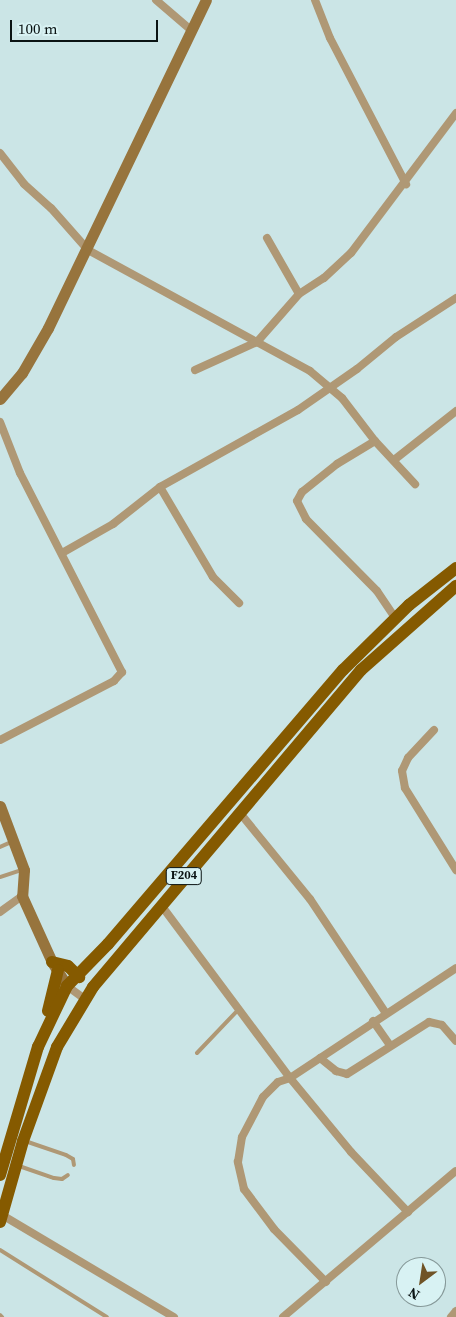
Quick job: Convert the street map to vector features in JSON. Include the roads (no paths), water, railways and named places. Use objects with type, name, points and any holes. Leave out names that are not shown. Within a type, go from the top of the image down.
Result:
[{"type":"main road","name":"F204","points":[[0,1174],[41,1041],[67,986],[79,977],[343,670],[395,618],[456,568]]},
{"type":"main road","name":"F204","points":[[1,1219],[23,1141],[57,1047],[86,999],[161,905],[361,670],[456,586]]},
{"type":"main road","points":[[41,1041],[55,966],[68,966],[79,977]]},
{"type":"street","points":[[156,0],[192,31]]},
{"type":"street","points":[[0,399],[22,373],[88,250],[143,126],[206,0]]},
{"type":"street","points":[[316,0],[334,46],[406,184]]},
{"type":"street","points":[[195,370],[257,342],[300,294],[324,278],[351,253],[406,184],[456,113]]},
{"type":"street","points":[[0,153],[24,184],[51,208],[88,250],[310,371],[330,388],[415,484]]},
{"type":"street","points":[[267,238],[300,294]]},
{"type":"street","points":[[62,553],[113,524],[160,487],[262,433],[330,388],[396,337],[456,298]]},
{"type":"street","points":[[394,460],[456,411]]},
{"type":"street","points":[[0,422],[20,473],[122,672],[114,682],[0,740]]},
{"type":"street","points":[[375,441],[337,464],[302,492],[298,501],[306,518],[377,591],[395,618]]},
{"type":"street","points":[[160,487],[212,577],[239,603]]},
{"type":"street","points":[[434,730],[408,758],[402,771],[405,788],[456,870]]},
{"type":"street","points":[[0,806],[24,870],[22,896],[55,966],[67,986],[86,999]]},
{"type":"street","points":[[240,813],[310,900],[385,1012]]},
{"type":"street","points":[[0,912],[22,896]]},
{"type":"street","points":[[161,905],[290,1078],[351,1152],[408,1212]]},
{"type":"street","points":[[326,1282],[257,1209],[244,1189],[238,1162],[242,1137],[263,1097],[278,1082],[290,1078],[385,1012],[456,968]]},
{"type":"street","points":[[373,1021],[390,1045]]},
{"type":"street","points":[[320,1058],[336,1071],[347,1074],[390,1045],[429,1022],[436,1021],[456,1041]]},
{"type":"street","points":[[283,1317],[456,1171]]},
{"type":"street","points":[[1,1219],[174,1317]]},
{"type":"street","points":[[450,1317],[456,1311]]},
{"type":"lane","points":[[0,847],[13,841]]},
{"type":"lane","points":[[0,877],[24,870]]},
{"type":"lane","points":[[197,1053],[238,1010]]},
{"type":"lane","points":[[23,1141],[66,1155],[73,1159],[74,1166]]},
{"type":"lane","points":[[17,1165],[54,1178],[62,1179],[68,1175]]},
{"type":"lane","points":[[0,1250],[106,1317]]}]
